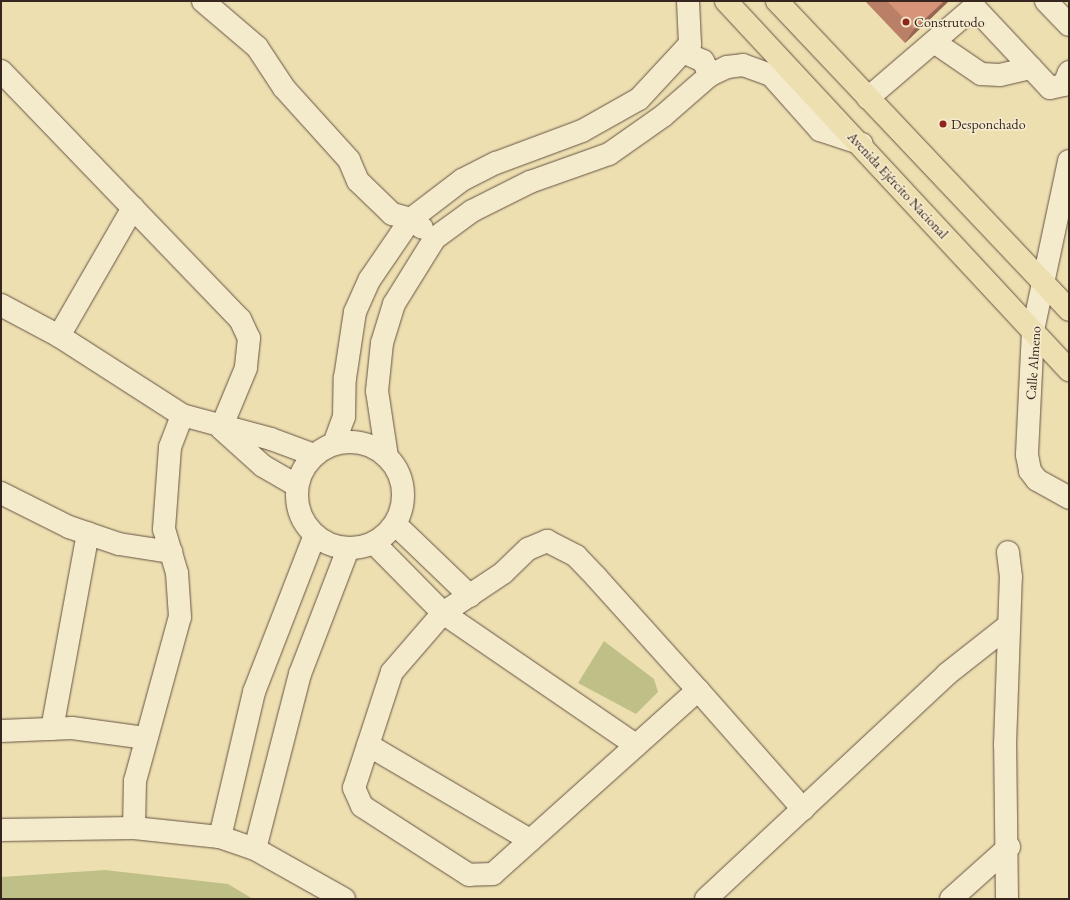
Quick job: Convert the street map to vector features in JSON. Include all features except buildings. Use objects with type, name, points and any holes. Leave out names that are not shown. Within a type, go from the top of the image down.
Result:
[{"type":"main road","name":"Avenida Ejército Nacional","points":[[726,1],[862,144],[1069,370]]},
{"type":"main road","points":[[777,1],[1069,310]]},
{"type":"street","points":[[203,1],[258,47],[284,88],[349,160],[363,165],[402,204],[411,219],[435,238]]},
{"type":"street","points":[[334,444],[344,417],[345,378],[355,312],[370,279],[411,219],[462,180],[582,131],[639,99],[690,44],[688,1]]},
{"type":"street","points":[[1046,1],[1069,25]]},
{"type":"street","points":[[868,98],[978,4],[1031,68],[1055,88],[1064,85],[1069,72]]},
{"type":"street","points":[[934,42],[981,74],[1000,75],[1031,68]]},
{"type":"street","points":[[683,52],[703,60],[710,75]]},
{"type":"street","points":[[387,457],[377,391],[382,343],[394,304],[435,238],[472,211],[530,182],[609,154],[663,116],[710,75],[727,66],[743,65],[771,75],[820,130],[862,144]]},
{"type":"street","points":[[4,81],[133,208],[240,319],[249,338],[246,368],[221,428]]},
{"type":"street","name":"Calle Almeno","points":[[1069,161],[1045,285],[1033,331],[1027,455],[1030,471],[1051,490],[1069,498]]},
{"type":"street","points":[[59,336],[133,208]]},
{"type":"street","points":[[1,305],[59,336],[182,415],[221,428],[271,439],[314,455]]},
{"type":"street","points":[[134,828],[135,781],[180,617],[177,573],[164,529],[165,497],[170,446],[182,415]]},
{"type":"street","points":[[221,428],[263,466],[297,486]]},
{"type":"street","points":[[334,444],[362,444],[387,457],[398,472],[403,490],[402,508],[395,524],[374,543],[348,549],[330,545],[315,535],[303,522],[297,504],[297,486],[303,470],[314,455],[334,444]]},
{"type":"street","points":[[1,493],[88,533],[119,544],[171,552]]},
{"type":"street","points":[[395,524],[470,596]]},
{"type":"street","points":[[52,729],[88,533]]},
{"type":"street","points":[[220,837],[254,692],[315,535]]},
{"type":"street","points":[[698,690],[493,874],[469,875],[362,806],[354,788],[392,672],[443,613],[503,573],[528,549],[547,541],[576,556],[698,690],[803,809]]},
{"type":"street","points":[[374,543],[443,613],[636,745]]},
{"type":"street","points":[[255,849],[300,674],[348,549]]},
{"type":"street","points":[[1007,899],[1009,847],[1005,745],[1008,626],[1011,577],[1008,552]]},
{"type":"street","points":[[706,899],[947,674],[1008,626]]},
{"type":"street","points":[[1,730],[52,729],[146,738]]},
{"type":"street","points":[[368,745],[530,840]]},
{"type":"street","points":[[1,830],[134,828],[220,837],[255,849],[344,899]]},
{"type":"street","points":[[951,899],[1009,847]]},
{"type":"green space","points":[[604,641],[654,679],[658,692],[636,714],[578,683]]},
{"type":"green space","points":[[105,870],[228,884],[253,899],[1,899],[1,877]]},
{"type":"place","name":"Construtodo","points":[[906,22]]},
{"type":"place","name":"Desponchado","points":[[943,124]]}]
